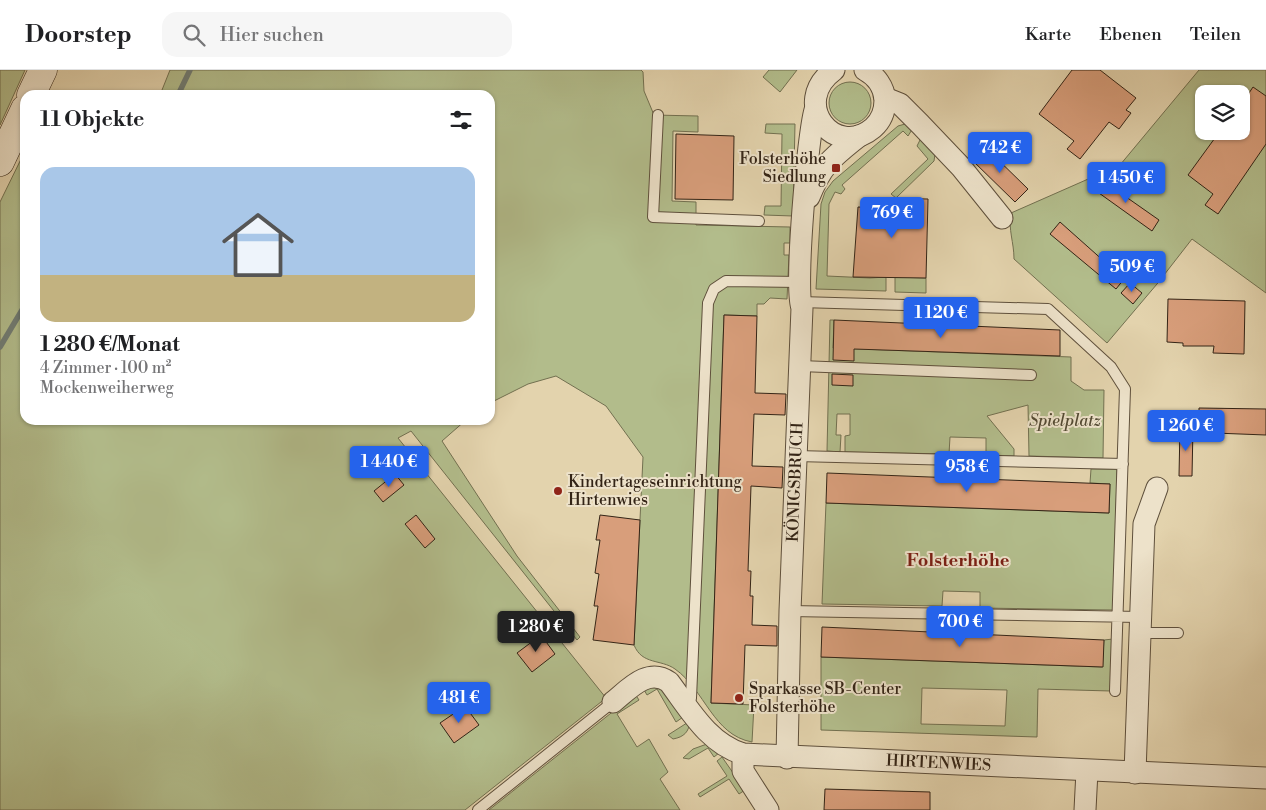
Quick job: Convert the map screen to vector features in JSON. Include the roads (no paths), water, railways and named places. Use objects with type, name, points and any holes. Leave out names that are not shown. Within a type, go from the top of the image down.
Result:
[{"type":"main road","points":[[33,90],[43,70]]},
{"type":"main road","points":[[0,162],[20,120]]},
{"type":"street","name":"KÖNIGSBRUCH","points":[[787,758],[790,611],[800,366],[802,308],[800,292],[804,206],[811,124],[815,110],[814,98],[818,86],[834,70]]},
{"type":"street","points":[[864,70],[876,78],[885,98],[900,104],[961,167],[1002,218]]},
{"type":"street","name":"KÖNIGSBRUCH","points":[[804,206],[819,172],[859,136],[876,125],[885,108],[885,98]]},
{"type":"street","points":[[815,110],[822,124],[835,134],[851,137],[859,136]]},
{"type":"street","points":[[1135,773],[1144,524],[1157,488]]},
{"type":"street","name":"HIRTENWIES","points":[[613,702],[634,685],[654,676],[662,677],[669,682],[710,737],[728,750],[743,754],[787,758],[1266,778]]},
{"type":"street","points":[[743,754],[743,771],[768,810]]},
{"type":"street","points":[[1085,810],[1087,771]]},
{"type":"lane","points":[[658,115],[653,218],[759,221]]},
{"type":"lane","points":[[688,708],[691,698],[708,304],[714,289],[726,281],[800,292],[1048,309],[1111,367],[1125,389],[1115,691]]},
{"type":"lane","points":[[800,366],[1031,375]]},
{"type":"lane","points":[[796,456],[1123,464]]},
{"type":"lane","points":[[790,611],[1117,616],[1140,625],[1178,633]]},
{"type":"lane","points":[[478,810],[613,702]]},
{"type":"waterway","points":[[180,90],[190,70]]},
{"type":"waterway","points":[[0,347],[20,313]]},
{"type":"place","name":"Folsterhöhe Siedlung","points":[[836,168]]},
{"type":"place","name":"Kindertageseinrichtung Hirtenwies","points":[[558,491]]},
{"type":"place","name":"Sparkasse SB-Center Folsterhöhe","points":[[739,698]]},
{"type":"district","name":"Folsterhöhe","points":[[958,560]]},
{"type":"park label","name":"Spielplatz","points":[[1065,421]]}]
